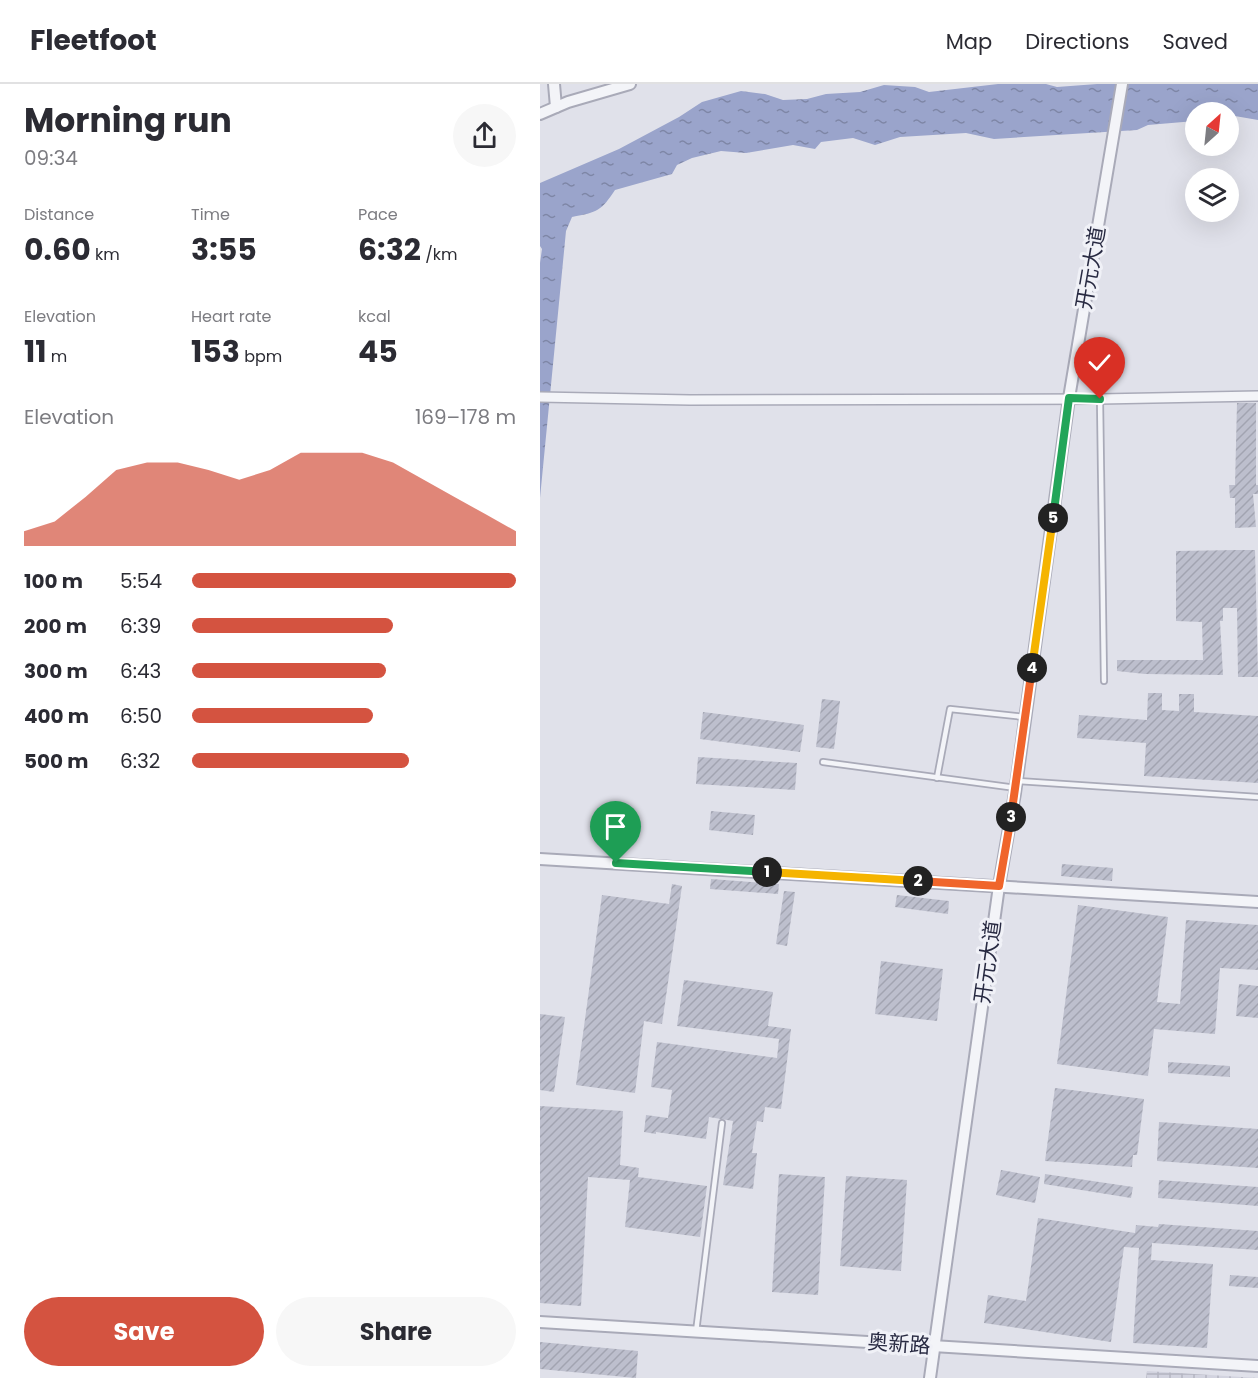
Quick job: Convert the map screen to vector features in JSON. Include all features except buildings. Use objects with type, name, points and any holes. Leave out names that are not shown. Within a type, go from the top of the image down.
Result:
[{"type":"street","points":[[554,84],[556,107]]},
{"type":"street","points":[[540,114],[630,84]]},
{"type":"street","name":"开元大道","points":[[930,1378],[999,886],[1016,785],[1069,398],[1122,84]]},
{"type":"street","points":[[540,398],[1100,399],[1258,396]]},
{"type":"street","points":[[540,859],[1258,902]]},
{"type":"street","name":"奥新路","points":[[540,1322],[1258,1366]]},
{"type":"lane","points":[[1100,399],[1104,681]]},
{"type":"lane","points":[[937,777],[950,709],[1025,717]]},
{"type":"lane","points":[[823,762],[1016,785],[1258,797]]},
{"type":"lane","points":[[696,1332],[722,1123]]},
{"type":"shaded area","points":[[1147,1371],[1258,1378],[1146,1378]]},
{"type":"water","points":[[998,84],[1046,84],[1057,87],[1097,84],[1258,84],[1258,120],[1239,117],[1239,102],[1185,102],[1185,122],[1148,125],[1137,130],[994,139],[966,133],[900,137],[875,145],[853,138],[821,142],[815,149],[793,145],[746,153],[721,151],[692,158],[677,165],[672,174],[615,190],[598,210],[572,217],[566,231],[540,498],[540,263],[542,249],[540,246],[540,183],[619,149],[702,102],[741,91],[765,94],[783,100],[860,92],[884,85],[915,87],[929,92]]},
{"type":"route","points":[[616,863],[999,886],[1016,788],[1069,398],[1100,399]]}]
